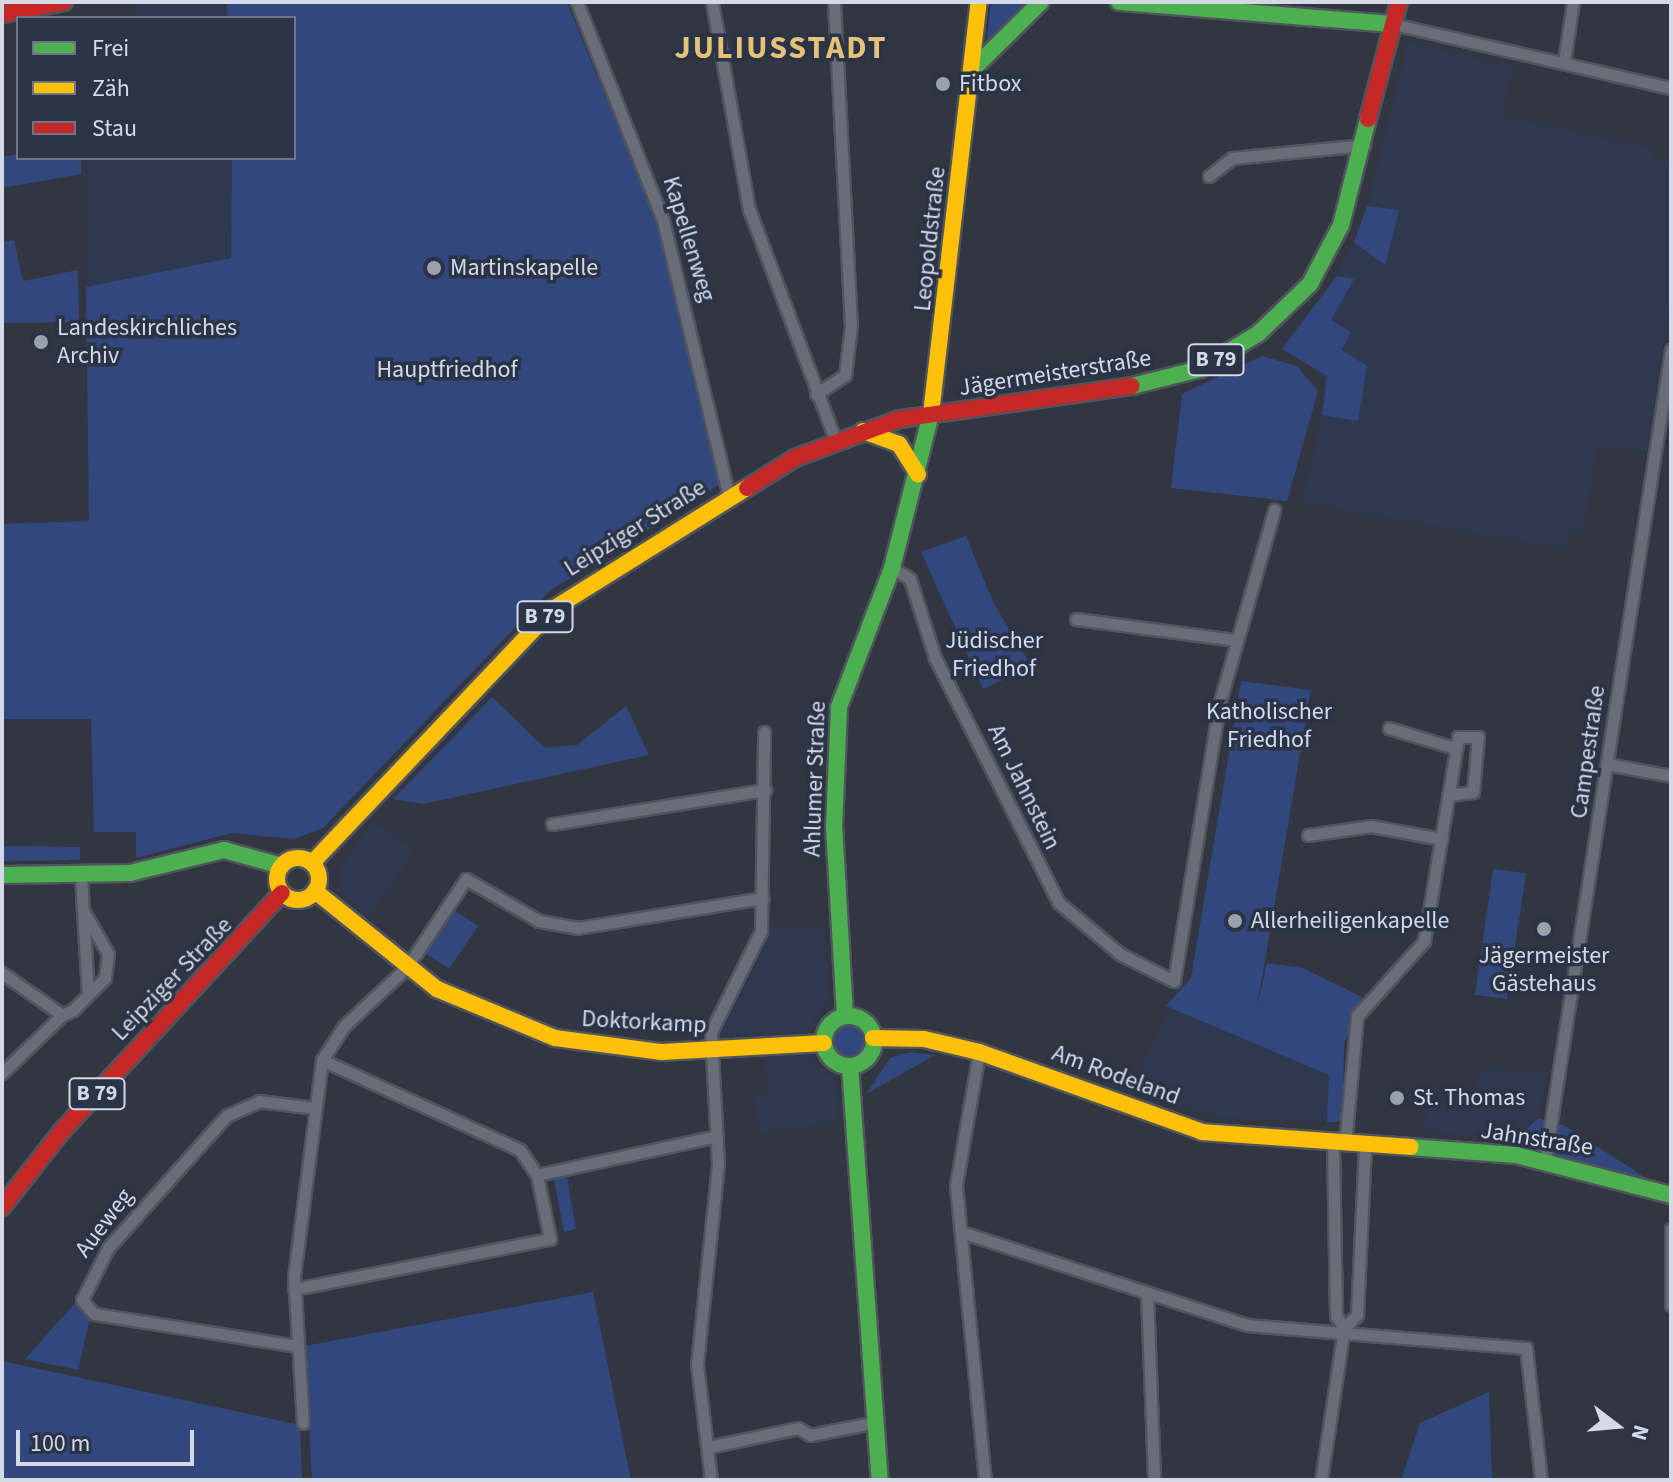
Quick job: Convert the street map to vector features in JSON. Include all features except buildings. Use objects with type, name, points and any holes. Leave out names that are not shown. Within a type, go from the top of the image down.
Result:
[{"type":"main road","points":[[2,14],[64,2]]},
{"type":"main road","name":"Leopoldstraße","points":[[932,414],[979,2]]},
{"type":"main road","points":[[973,69],[1041,2]]},
{"type":"main road","points":[[1119,2],[1393,24]]},
{"type":"main road","name":"B 79","points":[[1393,24],[1399,2]]},
{"type":"main road","name":"Jägermeisterstraße","points":[[932,414],[1130,388],[1222,357],[1310,284],[1341,225],[1393,24]]},
{"type":"main road","name":"Leipziger Straße","points":[[312,863],[553,609],[729,498],[835,439],[860,430],[932,414]]},
{"type":"main road","name":"Ahlumer Straße","points":[[845,1016],[835,856],[838,720],[848,671],[892,568],[932,414]]},
{"type":"main road","points":[[860,430],[899,444],[918,474]]},
{"type":"main road","points":[[2,875],[81,874],[177,866],[224,850],[282,866],[294,859],[312,863],[319,877],[315,891],[299,900],[282,893],[282,866]]},
{"type":"main road","name":"Doktorkamp","points":[[315,891],[407,967],[489,1016],[569,1042],[711,1049],[824,1043]]},
{"type":"main road","name":"Leipziger Straße","points":[[2,1207],[62,1131],[282,893]]},
{"type":"main road","points":[[845,1016],[861,1020],[873,1038],[867,1057],[850,1066],[830,1058],[824,1043],[829,1025],[845,1016]]},
{"type":"main road","name":"Am Rodeland","points":[[873,1038],[924,1039],[979,1052],[1202,1132],[1339,1143]]},
{"type":"main road","points":[[850,1066],[872,1423],[880,1480]]},
{"type":"main road","name":"Jahnstraße","points":[[1339,1143],[1545,1160],[1671,1195]]},
{"type":"street","name":"Kapellenweg","points":[[577,2],[663,220],[729,498]]},
{"type":"street","points":[[712,2],[749,209],[835,439]]},
{"type":"street","points":[[816,394],[840,381],[851,326],[834,2]]},
{"type":"street","points":[[1564,62],[1573,2]]},
{"type":"street","points":[[1393,24],[1671,88]]},
{"type":"street","points":[[1209,176],[1232,158],[1364,145]]},
{"type":"street","name":"Campestraße","points":[[1545,1160],[1671,350]]},
{"type":"street","points":[[1076,619],[1235,640],[1274,510]]},
{"type":"street","name":"Am Jahnstein","points":[[892,568],[910,579],[935,658],[1058,902],[1120,954],[1174,981],[1207,766],[1235,640]]},
{"type":"street","points":[[1389,728],[1455,748]]},
{"type":"street","points":[[711,1480],[697,1329],[717,1136],[711,1049],[715,1017],[761,931],[764,732]]},
{"type":"street","points":[[1344,1333],[1336,1316],[1339,1143],[1357,1016],[1424,941],[1455,748],[1467,734],[1482,743],[1473,792],[1448,795]]},
{"type":"street","points":[[1607,764],[1671,776]]},
{"type":"street","points":[[552,824],[765,790]]},
{"type":"street","points":[[1308,835],[1371,826],[1442,839]]},
{"type":"street","points":[[81,874],[88,995]]},
{"type":"street","points":[[303,1423],[294,1289],[322,1060],[344,1026],[407,967],[466,879],[539,921],[577,928],[763,898]]},
{"type":"street","points":[[2,1073],[105,978],[108,954],[83,910]]},
{"type":"street","points":[[2,973],[62,1015]]},
{"type":"street","points":[[979,1052],[957,1163],[985,1480]]},
{"type":"street","points":[[294,1289],[550,1239],[537,1175],[520,1150],[322,1060]]},
{"type":"street","name":"Aueweg","points":[[297,1346],[94,1314],[82,1300],[108,1248],[226,1116],[259,1101],[315,1108]]},
{"type":"street","points":[[537,1175],[717,1136]]},
{"type":"street","points":[[1321,1480],[1344,1333],[1357,1315],[1365,1145]]},
{"type":"street","points":[[1671,1229],[1671,1305]]},
{"type":"street","points":[[961,1232],[1247,1325],[1526,1348],[1541,1480]]},
{"type":"street","points":[[1147,1294],[1154,1480]]},
{"type":"street","points":[[708,1447],[798,1428],[810,1435],[872,1423]]},
{"type":"shaded area","points":[[135,2],[227,2],[228,16],[138,16]]},
{"type":"shaded area","points":[[1408,41],[1513,66],[1502,116],[1655,148],[1654,158],[1671,161],[1671,297],[1647,451],[1597,448],[1583,533],[1570,531],[1567,550],[1302,503],[1329,383],[1283,343],[1322,300],[1362,225]]},
{"type":"shaded area","points":[[88,160],[232,160],[231,258],[86,287]]},
{"type":"shaded area","points":[[372,820],[415,850],[368,919],[342,893],[339,870]]},
{"type":"shaded area","points":[[766,926],[823,928],[830,998],[807,1030],[807,1058],[836,1081],[839,1121],[760,1134],[752,1093],[768,1091],[763,1035],[722,1036],[722,1029],[759,961]]},
{"type":"shaded area","points":[[1175,996],[1336,1071],[1335,1122],[1217,1118],[1129,1091]]},
{"type":"shaded area","points":[[1483,1066],[1548,1074],[1537,1117],[1511,1140],[1422,1131],[1430,1102],[1464,1112]]},
{"type":"green space","name":"Hauptfriedhof","points":[[227,2],[567,2],[655,218],[691,335],[719,485],[550,591],[323,828],[294,839],[232,833],[136,858],[136,832],[94,832],[91,719],[2,719],[2,524],[89,521],[86,287],[231,258],[232,160],[296,160],[296,16],[228,16]]},
{"type":"green space","points":[[991,2],[1041,2],[985,55]]},
{"type":"green space","points":[[16,154],[16,160],[81,160],[81,174],[2,188],[2,157]]},
{"type":"green space","points":[[1367,206],[1399,210],[1385,265],[1354,242]]},
{"type":"green space","points":[[14,240],[23,281],[78,270],[79,322],[2,323],[2,242]]},
{"type":"green space","points":[[1337,276],[1354,279],[1331,320],[1351,332],[1342,350],[1367,366],[1358,421],[1322,415],[1327,376],[1282,349]]},
{"type":"green space","points":[[1262,356],[1297,366],[1318,391],[1287,501],[1171,488],[1182,394]]},
{"type":"green space","name":"Jüdischer Friedhof","points":[[966,536],[994,604],[1032,667],[983,689],[921,552]]},
{"type":"green space","name":"Katholischer Friedhof","points":[[1241,681],[1311,690],[1256,1013],[1267,963],[1303,968],[1362,997],[1344,1044],[1343,1122],[1327,1122],[1329,1075],[1166,1006],[1191,978]]},
{"type":"green space","points":[[492,697],[545,748],[577,745],[626,706],[649,755],[423,804],[393,799]]},
{"type":"green space","points":[[2,846],[80,847],[80,860],[2,861]]},
{"type":"green space","points":[[1493,869],[1526,873],[1507,999],[1475,995]]},
{"type":"green space","points":[[448,906],[478,926],[449,969],[419,949]]},
{"type":"green space","points":[[849,1023],[861,1028],[866,1040],[861,1052],[849,1057],[837,1052],[832,1040],[837,1028]]},
{"type":"green space","points":[[909,1052],[935,1055],[866,1094],[890,1058]]},
{"type":"green space","points":[[1538,1118],[1565,1126],[1651,1181],[1513,1144]]},
{"type":"green space","points":[[566,1172],[576,1229],[564,1232],[553,1175]]},
{"type":"green space","points":[[593,1292],[631,1480],[312,1480],[305,1346]]},
{"type":"green space","points":[[75,1303],[90,1318],[78,1370],[25,1359]]},
{"type":"green space","points":[[2,1361],[300,1425],[302,1480],[2,1480]]},
{"type":"green space","points":[[1489,1392],[1492,1480],[1401,1480],[1420,1423]]},
{"type":"traffic: fast","points":[[973,69],[1041,2]]},
{"type":"traffic: fast","points":[[1119,2],[1393,24]]},
{"type":"traffic: fast","points":[[1132,386],[1200,369],[1259,333],[1310,284],[1341,225],[1368,119]]},
{"type":"traffic: fast","points":[[845,1016],[834,827],[839,707],[892,568],[931,414]]},
{"type":"traffic: fast","points":[[2,875],[130,873],[224,850],[282,866]]},
{"type":"traffic: fast","points":[[849,1016],[866,1024],[874,1041],[866,1058],[849,1066],[832,1058],[824,1041],[832,1024],[849,1016]]},
{"type":"traffic: fast","points":[[850,1066],[880,1480]]},
{"type":"traffic: fast","points":[[1410,1147],[1516,1155],[1671,1195]]},
{"type":"traffic: slow","points":[[931,414],[979,2]]},
{"type":"traffic: slow","points":[[863,431],[899,444],[918,474]]},
{"type":"traffic: slow","points":[[312,863],[553,609],[747,488]]},
{"type":"traffic: slow","points":[[298,858],[313,864],[319,879],[313,894],[298,900],[283,894],[277,879],[283,864],[298,858]]},
{"type":"traffic: slow","points":[[315,891],[437,989],[555,1038],[662,1052],[824,1043]]},
{"type":"traffic: slow","points":[[873,1038],[924,1039],[979,1052],[1202,1132],[1410,1147]]},
{"type":"traffic: jam","points":[[2,14],[64,2]]},
{"type":"traffic: jam","points":[[1368,119],[1399,2]]},
{"type":"traffic: jam","points":[[747,488],[795,458],[900,419],[1132,386]]},
{"type":"traffic: jam","points":[[2,1207],[62,1131],[282,893]]},
{"type":"place","name":"Fitbox","points":[[943,84]]},
{"type":"place","name":"Martinskapelle","points":[[434,268]]},
{"type":"place","name":"Landeskirchliches Archiv","points":[[41,342]]},
{"type":"place","name":"Allerheiligenkapelle","points":[[1235,921]]},
{"type":"place","name":"Jägermeister Gästehaus","points":[[1544,929]]},
{"type":"place","name":"St. Thomas","points":[[1397,1098]]},
{"type":"district","name":"JULIUSSTADT","points":[[781,48]]}]
